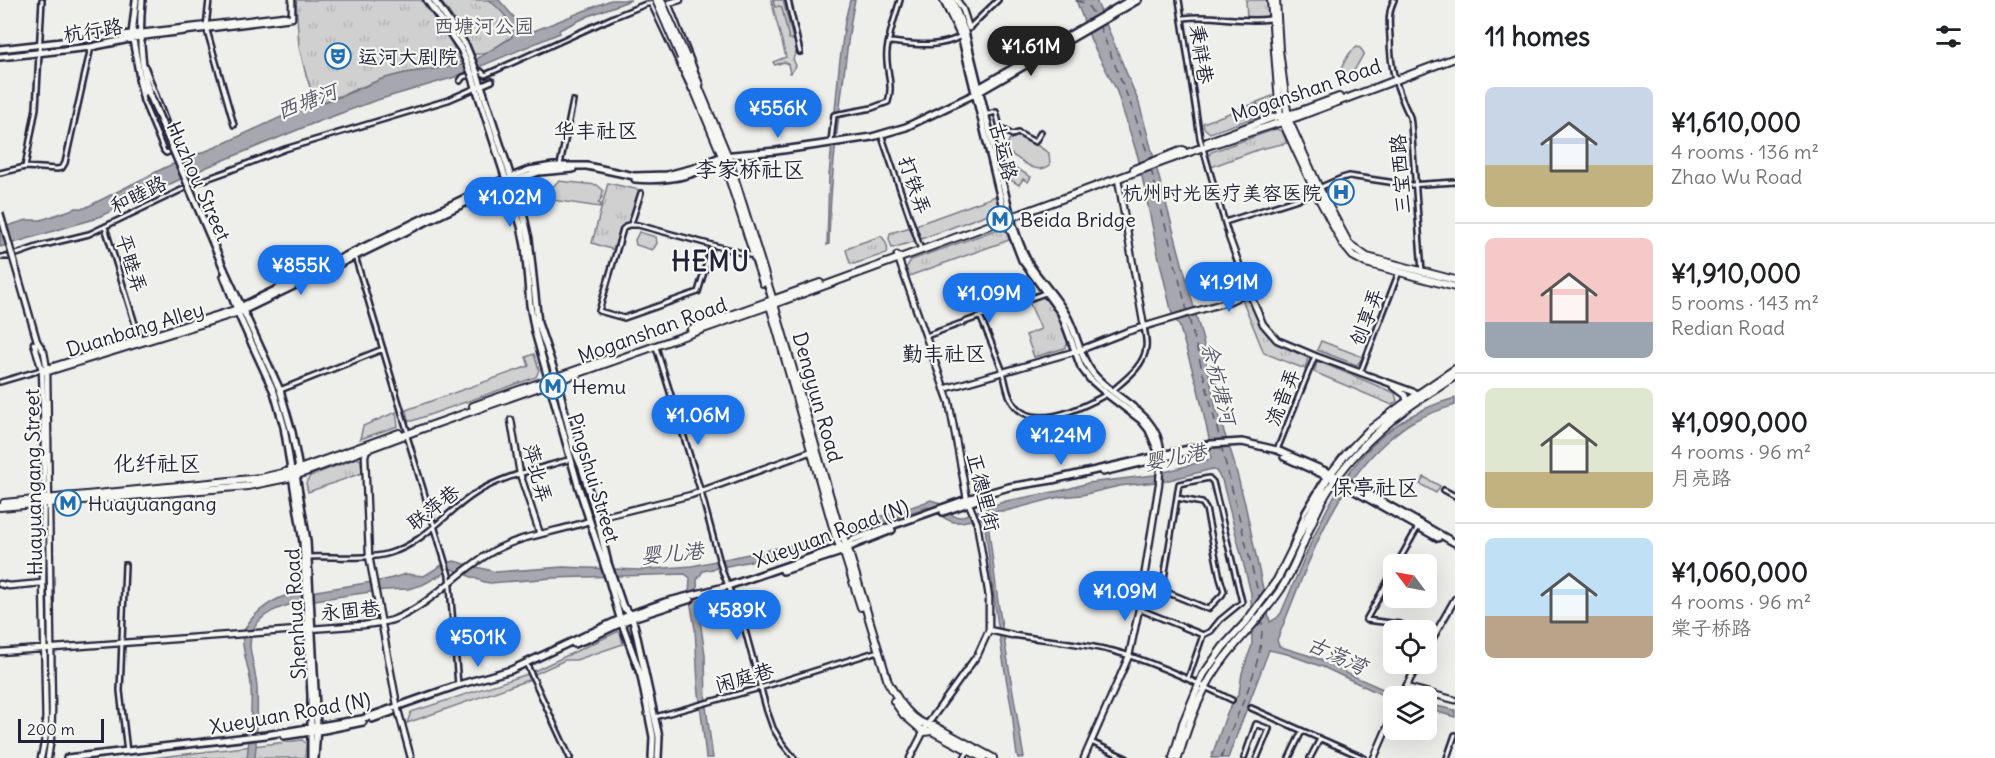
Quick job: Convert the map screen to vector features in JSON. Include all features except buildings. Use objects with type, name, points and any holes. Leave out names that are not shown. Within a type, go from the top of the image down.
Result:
[{"type":"main road","name":"Huzhou Street","points":[[136,0],[136,36],[148,94],[274,392],[294,473]]},
{"type":"main road","name":"Huzhou Street","points":[[136,36],[142,0]]},
{"type":"main road","points":[[428,0],[464,47]]},
{"type":"main road","points":[[434,0],[464,47],[529,239],[538,323],[553,380]]},
{"type":"main road","name":"Dengyun Road","points":[[661,0],[724,157],[771,302],[839,537],[888,682],[903,706],[925,729]]},
{"type":"main road","points":[[950,0],[963,30],[1008,217],[1022,260],[1061,313],[1086,364],[1109,392],[1132,405],[1149,422],[1157,435],[1161,457]]},
{"type":"main road","points":[[1113,13],[1130,0]]},
{"type":"main road","points":[[240,310],[509,180],[539,168],[560,165],[587,166],[629,176],[654,177],[682,172],[724,157],[833,142],[881,134],[906,127],[977,91],[1138,0]]},
{"type":"main road","points":[[1271,0],[1284,117],[1343,244],[1366,263],[1455,287]]},
{"type":"main road","points":[[1276,0],[1284,117]]},
{"type":"main road","name":"Dengyun Road","points":[[654,2],[684,58]]},
{"type":"main road","name":"杭行路","points":[[0,49],[136,36]]},
{"type":"main road","name":"杭行路","points":[[0,57],[92,47],[136,36]]},
{"type":"main road","name":"Moganshan Road","points":[[553,380],[1455,56]]},
{"type":"main road","name":"古运路","points":[[977,91],[1008,217]]},
{"type":"main road","points":[[509,180],[539,172],[573,169],[646,181],[662,180],[688,175],[724,157]]},
{"type":"main road","name":"Dengyun Road","points":[[724,157],[754,256],[771,302]]},
{"type":"main road","name":"Moganshan Road","points":[[898,257],[920,247],[1118,179],[1130,172]]},
{"type":"main road","points":[[1317,190],[1354,249],[1367,257],[1455,280]]},
{"type":"main road","points":[[1008,217],[1023,253],[1066,314],[1078,350]]},
{"type":"main road","name":"Moganshan Road","points":[[294,473],[771,302]]},
{"type":"main road","name":"Huzhou Street","points":[[240,310],[280,390],[290,422],[294,473]]},
{"type":"main road","points":[[1180,758],[1193,682],[1282,586],[1318,508],[1368,431],[1455,369]]},
{"type":"main road","points":[[1171,758],[1186,723],[1206,687],[1277,580],[1336,478],[1355,453],[1373,436],[1406,409],[1455,376]]},
{"type":"main road","name":"Pingshui Street","points":[[553,380],[589,521],[606,563]]},
{"type":"main road","name":"Pingshui Street","points":[[553,380],[597,518],[621,620],[641,676],[653,737],[652,758]]},
{"type":"main road","name":"Moganshan Road","points":[[0,506],[294,473],[364,453],[406,432]]},
{"type":"main road","name":"Xueyuan Road (N)","points":[[398,708],[526,665],[588,639],[631,616],[729,587],[854,545],[946,508],[1009,487],[1161,457],[1221,442],[1277,450],[1336,478]]},
{"type":"main road","name":"Xueyuan Road (N)","points":[[1242,444],[1281,455],[1336,478]]},
{"type":"main road","name":"Shenhua Road","points":[[294,473],[305,525],[308,557],[307,589]]},
{"type":"main road","name":"Shenhua Road","points":[[294,473],[308,602],[314,730],[313,758]]},
{"type":"main road","points":[[1336,478],[1455,545]]},
{"type":"main road","points":[[1350,486],[1455,545]]},
{"type":"main road","name":"Dengyun Road","points":[[844,548],[887,687],[903,715],[925,729],[983,758]]},
{"type":"main road","name":"Pingshui Street","points":[[611,580],[623,607],[631,616],[659,737],[658,758]]},
{"type":"main road","name":"Xueyuan Road (N)","points":[[67,758],[246,738],[258,739],[357,724],[458,685],[526,665]]},
{"type":"main road","name":"Dengyun Road","points":[[925,729],[934,726],[993,758]]},
{"type":"main road","name":"Xueyuan Road (N)","points":[[104,758],[314,730]]},
{"type":"street","points":[[25,167],[36,108],[42,0]]},
{"type":"street","points":[[208,0],[206,26],[234,125]]},
{"type":"street","name":"杭行路","points":[[136,36],[206,26],[292,18],[292,0]]},
{"type":"street","points":[[654,2],[657,6],[680,0]]},
{"type":"street","points":[[788,0],[800,52]]},
{"type":"street","points":[[833,142],[834,115],[872,108],[888,102],[891,93],[886,52],[893,19],[900,0]]},
{"type":"street","points":[[943,0],[958,33],[963,30]]},
{"type":"street","points":[[957,0],[963,10],[963,30]]},
{"type":"street","points":[[889,42],[935,45],[952,41],[998,0]]},
{"type":"street","name":"秉祥巷","points":[[1179,0],[1203,146],[1229,237]]},
{"type":"street","name":"三宝西路","points":[[1394,0],[1389,11],[1390,60],[1394,79],[1410,117],[1422,272]]},
{"type":"street","points":[[460,81],[464,77],[481,71],[485,75],[614,17],[654,2]]},
{"type":"street","points":[[654,2],[687,82],[702,100]]},
{"type":"street","points":[[668,3],[699,81],[702,100]]},
{"type":"street","points":[[1184,18],[1206,16],[1238,21],[1270,19]]},
{"type":"street","points":[[0,173],[25,167],[57,170],[62,168],[92,47]]},
{"type":"street","points":[[140,61],[176,144],[176,148],[166,153],[143,102],[138,83],[140,61]]},
{"type":"street","name":"和睦路","points":[[0,257],[8,257],[40,246],[89,234],[198,182],[319,138],[448,100],[492,81]]},
{"type":"street","points":[[560,165],[573,101]]},
{"type":"street","points":[[986,118],[996,112],[999,127],[1012,135],[1018,133],[1035,142],[1041,132]]},
{"type":"street","points":[[986,118],[997,118]]},
{"type":"street","name":"打铁弄","points":[[881,134],[920,247]]},
{"type":"street","points":[[1225,222],[1304,196],[1342,178],[1415,184],[1455,182]]},
{"type":"street","points":[[980,316],[1013,403],[1020,411],[1035,417],[1043,418],[1079,408],[1109,392],[1131,374],[1144,356],[1146,347],[1118,179]]},
{"type":"street","points":[[631,224],[641,193]]},
{"type":"street","name":"Huayuangang Street","points":[[0,213],[36,342]]},
{"type":"street","name":"Huayuangang Street","points":[[0,222],[36,342],[44,352],[48,648],[46,734],[41,758]]},
{"type":"street","points":[[712,245],[698,292],[624,318],[599,310],[625,226],[631,224],[712,245],[754,256]]},
{"type":"street","name":"平睦弄","points":[[105,227],[140,341]]},
{"type":"street","points":[[1229,237],[1249,292],[1270,334],[1285,344],[1419,394]]},
{"type":"street","points":[[355,255],[449,575],[458,685]]},
{"type":"street","name":"正德里街","points":[[898,257],[949,402],[969,502],[977,523],[989,597],[989,630],[978,654],[925,729],[910,758]]},
{"type":"street","name":"创享弄","points":[[1360,373],[1400,272]]},
{"type":"street","points":[[944,389],[1078,350],[1126,332],[1230,301],[1249,292]]},
{"type":"street","points":[[926,336],[1045,293]]},
{"type":"street","name":"Duanbang Alley","points":[[0,382],[240,310]]},
{"type":"street","points":[[656,345],[701,492],[722,570],[745,630],[773,728],[794,758]]},
{"type":"street","points":[[280,390],[383,349]]},
{"type":"street","name":"流音弄","points":[[1277,450],[1315,356]]},
{"type":"street","points":[[1391,384],[1402,392],[1407,401]]},
{"type":"street","name":"萍北弄","points":[[511,420],[520,474],[540,534]]},
{"type":"street","points":[[597,518],[701,492],[814,450]]},
{"type":"street","points":[[364,453],[369,556],[398,708],[411,758]]},
{"type":"street","points":[[1084,758],[1129,656],[1139,609],[1159,484],[1161,457]]},
{"type":"street","name":"联萍巷","points":[[308,557],[388,554],[413,542],[476,493],[492,484],[572,459]]},
{"type":"street","points":[[1177,498],[1202,503],[1206,509],[1224,591],[1208,609],[1164,591],[1163,585],[1179,484],[1209,478],[1214,482],[1242,602],[1203,636],[1193,682]]},
{"type":"street","points":[[1444,490],[1455,496]]},
{"type":"street","name":"Huayuangang Street","points":[[46,501],[44,583],[52,710],[48,758]]},
{"type":"street","name":"永固巷","points":[[0,652],[393,621],[424,603],[465,570],[505,545],[589,521]]},
{"type":"street","points":[[1403,554],[1418,526]]},
{"type":"street","points":[[125,565],[121,697],[127,752]]},
{"type":"street","points":[[0,584],[9,586],[44,583]]},
{"type":"street","points":[[1383,590],[1366,620],[1383,622]]},
{"type":"street","points":[[1437,631],[1455,598]]},
{"type":"street","points":[[1139,609],[1203,636]]},
{"type":"street","points":[[989,630],[1129,656],[1232,700]]},
{"type":"street","name":"闲庭巷","points":[[655,717],[760,688],[875,652]]},
{"type":"street","points":[[526,665],[570,758]]},
{"type":"street","points":[[1437,695],[1455,700]]},
{"type":"street","points":[[1251,708],[1364,758]]},
{"type":"street","points":[[1244,758],[1256,724],[1269,729],[1257,758]]},
{"type":"street","points":[[1289,758],[1302,731]]},
{"type":"street","points":[[1447,758],[1455,735]]},
{"type":"street","points":[[1374,758],[1383,737]]},
{"type":"street","points":[[1310,758],[1320,738]]},
{"type":"street","points":[[1091,742],[1126,758]]},
{"type":"street","points":[[964,758],[969,750]]},
{"type":"green space","points":[[296,0],[421,0],[450,40],[461,62],[458,63],[459,65],[382,79],[324,102],[311,90],[306,75],[299,47]]},
{"type":"green space","name":"西塘河公园","points":[[440,0],[488,0],[493,2],[511,26],[512,37],[486,54],[474,54],[463,32]]},
{"type":"green space","points":[[771,0],[785,0],[797,50],[793,59],[796,66],[791,73],[788,64],[784,62],[775,65],[773,62],[786,57]]},
{"type":"green space","points":[[773,0],[783,0],[793,40],[789,39],[782,8],[775,7]]},
{"type":"green space","points":[[1246,0],[1267,0],[1268,18],[1247,18]]},
{"type":"green space","points":[[1357,47],[1364,53],[1347,79],[1340,75],[1341,71],[1348,55]]},
{"type":"green space","points":[[1272,96],[1273,106],[1268,112],[1260,114],[1257,102]]},
{"type":"green space","points":[[1256,103],[1259,116],[1210,133],[1204,128],[1203,123]]},
{"type":"green space","points":[[1276,129],[1282,131],[1287,143],[1260,149],[1211,167],[1209,156],[1211,152]]},
{"type":"green space","points":[[1021,135],[1049,153],[1050,165],[1045,168],[1034,168],[1008,152],[1009,140]]},
{"type":"green space","points":[[1009,163],[1019,170],[1016,176],[1021,171],[1031,177],[1028,182],[1023,179],[1019,185],[1009,179],[1013,173],[1006,169]]},
{"type":"green space","points":[[558,181],[597,185],[603,190],[598,203],[601,204],[600,207],[552,200],[554,196],[552,188]]},
{"type":"green space","points":[[608,183],[640,190],[630,222],[620,229],[614,250],[592,243]]},
{"type":"green space","points":[[996,196],[999,208],[996,211],[921,239],[916,225]]},
{"type":"green space","points":[[911,227],[916,241],[892,248],[890,233]]},
{"type":"green space","points":[[1001,228],[1007,232],[1009,240],[909,276],[906,268],[911,260]]},
{"type":"green space","points":[[639,232],[656,237],[657,243],[652,250],[636,245],[635,240]]},
{"type":"green space","points":[[881,236],[886,244],[887,253],[854,264],[850,263],[846,250],[849,247]]},
{"type":"green space","points":[[1042,297],[1055,311],[1068,343],[1065,348],[1034,357],[1026,335],[1041,329],[1029,302]]},
{"type":"green space","points":[[1243,301],[1250,302],[1261,325],[1271,338],[1308,358],[1305,369],[1264,353],[1244,304]]},
{"type":"green space","points":[[1321,341],[1363,357],[1357,365],[1317,350]]},
{"type":"green space","points":[[534,354],[539,370],[536,377],[408,421],[406,410],[529,366],[526,357]]},
{"type":"green space","points":[[1317,363],[1395,393],[1397,401],[1392,405],[1314,372]]},
{"type":"green space","points":[[396,412],[398,426],[360,439],[363,426]]},
{"type":"green space","points":[[357,458],[361,460],[362,473],[308,492],[306,483],[310,476]]},
{"type":"green space","points":[[1424,477],[1440,486],[1436,493],[1420,484]]},
{"type":"green space","points":[[620,632],[623,644],[576,660],[565,660],[535,674],[534,671]]},
{"type":"green space","points":[[528,674],[531,679],[407,723],[411,712]]},
{"type":"green space","points":[[302,740],[306,743],[305,758],[153,758]]},
{"type":"shaded area","points":[[489,0],[499,0],[519,23],[522,31],[529,33],[611,0],[631,0],[591,15],[559,30],[560,33],[455,77],[374,101],[312,124],[207,167],[94,219],[0,247],[0,228],[27,220],[41,220],[76,208],[85,208],[166,167],[292,112],[340,97],[382,79],[405,73],[469,64],[512,37],[508,21]]},
{"type":"shaded area","points":[[850,0],[855,0],[838,123],[829,244],[827,245],[829,176],[839,68]]},
{"type":"shaded area","points":[[1076,0],[1096,0],[1139,103],[1203,341],[1215,406],[1232,455],[1245,504],[1270,622],[1281,613],[1325,513],[1342,482],[1363,455],[1388,431],[1418,412],[1455,398],[1455,405],[1417,419],[1396,433],[1367,461],[1349,484],[1334,508],[1309,560],[1277,640],[1279,646],[1324,661],[1383,689],[1383,695],[1323,667],[1269,650],[1228,758],[1211,758],[1227,713],[1239,693],[1242,673],[1252,645],[1251,593],[1222,480],[1212,469],[1165,481],[1119,486],[1082,495],[1059,497],[1006,511],[995,511],[988,516],[998,602],[1024,758],[1018,758],[1017,755],[984,519],[954,522],[927,507],[800,551],[703,571],[697,580],[698,605],[705,655],[706,707],[713,758],[706,758],[695,629],[689,594],[690,578],[685,574],[553,578],[490,583],[452,569],[422,585],[408,589],[384,590],[301,602],[282,607],[266,615],[254,628],[251,636],[250,646],[257,688],[257,723],[255,758],[247,758],[251,685],[242,639],[245,628],[254,616],[285,596],[385,580],[406,574],[424,576],[454,561],[496,572],[563,567],[639,570],[692,566],[829,536],[873,518],[931,500],[954,516],[960,517],[1006,501],[1088,483],[1154,475],[1211,459],[1209,438],[1198,389],[1179,325],[1172,314],[1138,157],[1116,89],[1092,43]]},
{"type":"shaded area","points":[[1437,706],[1455,710],[1455,717],[1437,712]]},
{"type":"ferry route","points":[[1077,0],[1087,4],[1096,18]]},
{"type":"ferry route","points":[[1099,25],[1133,110],[1150,161]]},
{"type":"ferry route","points":[[1151,169],[1220,440]]},
{"type":"ferry route","points":[[1221,445],[1260,600]]},
{"type":"ferry route","points":[[1221,758],[1254,671],[1262,635],[1262,617]]},
{"type":"place","name":"运河大剧院","points":[[338,56]]},
{"type":"place","name":"杭州时光医疗美容医院","points":[[1341,192]]},
{"type":"place","name":"Beida Bridge","points":[[1000,219]]},
{"type":"place","name":"Hemu","points":[[553,386]]},
{"type":"place","name":"Huayuangang","points":[[68,503]]},
{"type":"district","name":"华丰社区","points":[[596,130]]},
{"type":"district","name":"李家桥社区","points":[[750,169]]},
{"type":"district","name":"HEMU","points":[[711,261]]},
{"type":"district","name":"勤丰社区","points":[[944,353]]},
{"type":"district","name":"化纤社区","points":[[157,463]]},
{"type":"district","name":"保亭社区","points":[[1375,487]]},
{"type":"water label","name":"西塘河","points":[[307,101]]},
{"type":"water label","name":"余杭塘河","points":[[1219,383]]},
{"type":"water label","name":"婴儿港","points":[[1175,457]]},
{"type":"water label","name":"婴儿港","points":[[672,553]]},
{"type":"water label","name":"古荡湾","points":[[1337,655]]}]
